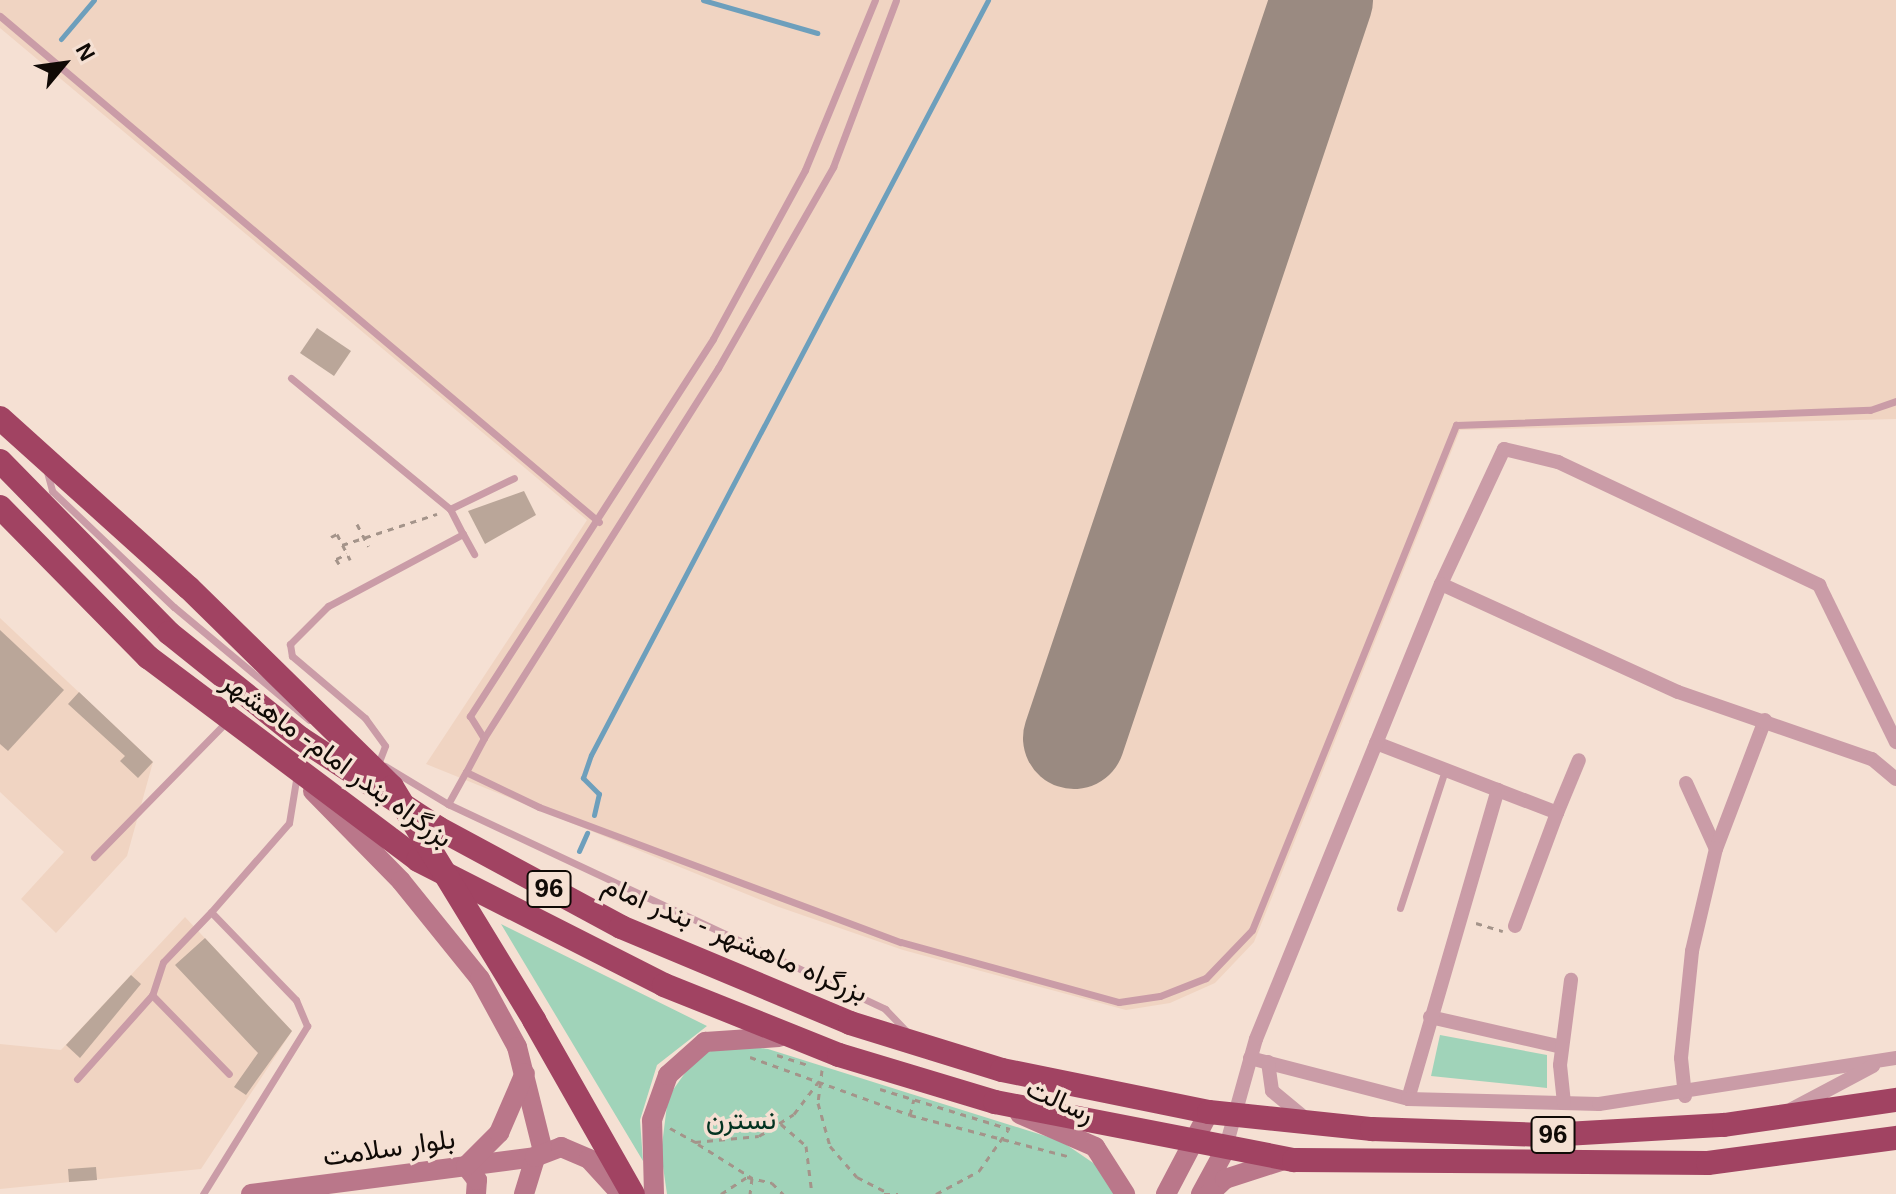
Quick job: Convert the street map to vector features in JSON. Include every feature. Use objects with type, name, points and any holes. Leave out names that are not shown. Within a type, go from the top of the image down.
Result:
[{"type":"highway","points":[[0,418],[189,588],[392,787],[534,1020],[633,1194]]},
{"type":"highway","name":"بزرگراه ماهشهر - بندر امام","points":[[0,461],[169,633],[300,738],[438,828],[621,927],[919,1044],[1002,1070],[1209,1112]]},
{"type":"highway","name":"بزرگراه بندر امام- ماهشهر","points":[[0,507],[148,657],[297,774],[418,860],[664,985],[830,1052],[1005,1107],[1192,1143]]},
{"type":"highway","name":"96","points":[[1209,1112],[1311,1123],[1548,1135],[1776,1118],[1896,1100]]},
{"type":"highway","name":"96","points":[[1192,1143],[1294,1160],[1708,1163],[1896,1138]]},
{"type":"main road","points":[[297,774],[445,932],[498,1008],[525,1073],[539,1154],[524,1194]]},
{"type":"main road","points":[[654,1194],[668,1075],[705,1042],[756,1034],[802,1040]]},
{"type":"main road","points":[[476,1194],[477,1180],[466,1166],[506,1123],[525,1073]]},
{"type":"main road","name":"رسالت","points":[[1005,1107],[1095,1147],[1125,1194]]},
{"type":"main road","points":[[1166,1194],[1209,1112]]},
{"type":"main road","points":[[1201,1194],[1225,1150]]},
{"type":"main road","name":"بلوار سلامت","points":[[251,1194],[539,1154],[583,1155],[621,1194]]},
{"type":"main road","points":[[1209,1194],[1225,1179],[1294,1160]]},
{"type":"street","points":[[1225,1150],[1250,1058],[1441,584],[1504,449],[1558,462],[1819,585],[1896,742]]},
{"type":"street","points":[[1441,584],[1678,692],[1872,759],[1896,779]]},
{"type":"street","points":[[1685,1096],[1692,951],[1716,849],[1765,720]]},
{"type":"street","points":[[1376,743],[1557,813]]},
{"type":"street","points":[[1515,926],[1579,760]]},
{"type":"street","points":[[1686,783],[1716,849]]},
{"type":"street","points":[[1408,1099],[1457,916],[1498,790]]},
{"type":"street","points":[[1564,1103],[1562,1047],[1571,980]]},
{"type":"street","points":[[1430,1017],[1562,1047]]},
{"type":"street","points":[[1250,1058],[1408,1099],[1564,1103],[1685,1096],[1890,1059]]},
{"type":"street","points":[[1776,1118],[1890,1059]]},
{"type":"street","points":[[1268,1062],[1272,1091],[1311,1123]]},
{"type":"lane","points":[[480,736],[471,713],[599,522],[805,170],[875,0]]},
{"type":"lane","points":[[448,804],[466,772],[480,736],[718,368],[833,167],[896,0]]},
{"type":"lane","points":[[0,16],[599,522]]},
{"type":"lane","points":[[291,378],[450,509],[474,554]]},
{"type":"lane","points":[[466,772],[539,807],[901,942],[1119,1002],[1160,996],[1216,971],[1252,930],[1456,425],[1870,410],[1896,401]]},
{"type":"lane","points":[[42,456],[52,491],[174,607],[293,710],[448,804],[885,1009],[919,1044]]},
{"type":"lane","points":[[450,509],[514,478]]},
{"type":"lane","points":[[379,762],[385,746],[365,718],[292,656],[290,644],[328,606],[463,534]]},
{"type":"lane","points":[[94,857],[227,720]]},
{"type":"lane","points":[[1400,908],[1445,770]]},
{"type":"lane","points":[[77,1079],[152,995],[163,962],[289,823],[297,774]]},
{"type":"lane","points":[[203,1194],[307,1026],[296,1000],[211,912]]},
{"type":"lane","points":[[152,995],[229,1074]]},
{"type":"path","points":[[342,545],[363,535],[450,509]]},
{"type":"path","points":[[357,524],[368,546]]},
{"type":"path","points":[[331,537],[342,545],[350,560]]},
{"type":"path","points":[[339,564],[335,557],[347,554]]},
{"type":"path","points":[[1457,916],[1501,931],[1515,926]]},
{"type":"path","points":[[695,1142],[734,1143],[781,1124],[819,1081],[830,1052]]},
{"type":"path","points":[[740,1053],[1003,1140],[1076,1158]]},
{"type":"path","points":[[819,1081],[830,1146],[857,1177],[885,1192],[898,1194]]},
{"type":"path","points":[[936,1194],[972,1176],[1003,1140],[1005,1107]]},
{"type":"path","points":[[662,1120],[667,1138]]},
{"type":"path","points":[[662,1120],[752,1178],[783,1194]]},
{"type":"path","points":[[781,1124],[806,1146],[812,1194]]},
{"type":"path","points":[[721,1194],[752,1178]]},
{"type":"path","points":[[750,1194],[752,1178]]},
{"type":"shaded area","points":[[0,0],[1896,0],[1896,419],[1460,430],[1254,942],[1215,983],[1170,1003],[1126,1010],[903,950],[776,906],[426,764],[587,520],[0,28]]},
{"type":"shaded area","points":[[0,618],[153,762],[127,856],[56,933],[21,899],[64,852],[0,792]]},
{"type":"shaded area","points":[[185,917],[292,1031],[201,1169],[0,1189],[0,1044],[61,1050]]},
{"type":"green space","points":[[501,924],[707,1026],[657,1065],[640,1120],[643,1161]]},
{"type":"green space","points":[[1440,1035],[1547,1055],[1547,1088],[1431,1076]]},
{"type":"green space","name":"نسترن","points":[[731,1044],[768,1049],[1061,1141],[1105,1171],[1115,1194],[667,1194],[661,1153],[668,1097],[697,1056]]},
{"type":"building","points":[[317,328],[351,351],[334,376],[300,353]]},
{"type":"building","points":[[524,491],[536,515],[485,544],[468,511]]},
{"type":"building","points":[[0,630],[64,690],[8,751],[0,744]]},
{"type":"building","points":[[79,692],[153,762],[138,778],[120,761],[125,756],[68,704]]},
{"type":"building","points":[[205,938],[292,1031],[246,1095],[234,1087],[258,1053],[175,965]]},
{"type":"building","points":[[131,975],[141,984],[80,1058],[66,1045]]},
{"type":"building","points":[[96,1167],[97,1180],[69,1182],[68,1169]]},
{"type":"waterway","points":[[61,39],[94,0]]},
{"type":"waterway","points":[[703,0],[817,33]]},
{"type":"waterway","points":[[594,815],[599,794],[583,778],[591,755],[988,0]]},
{"type":"waterway","points":[[579,851],[587,833]]},
{"type":"runway","points":[[1074,738],[1322,0]]}]
